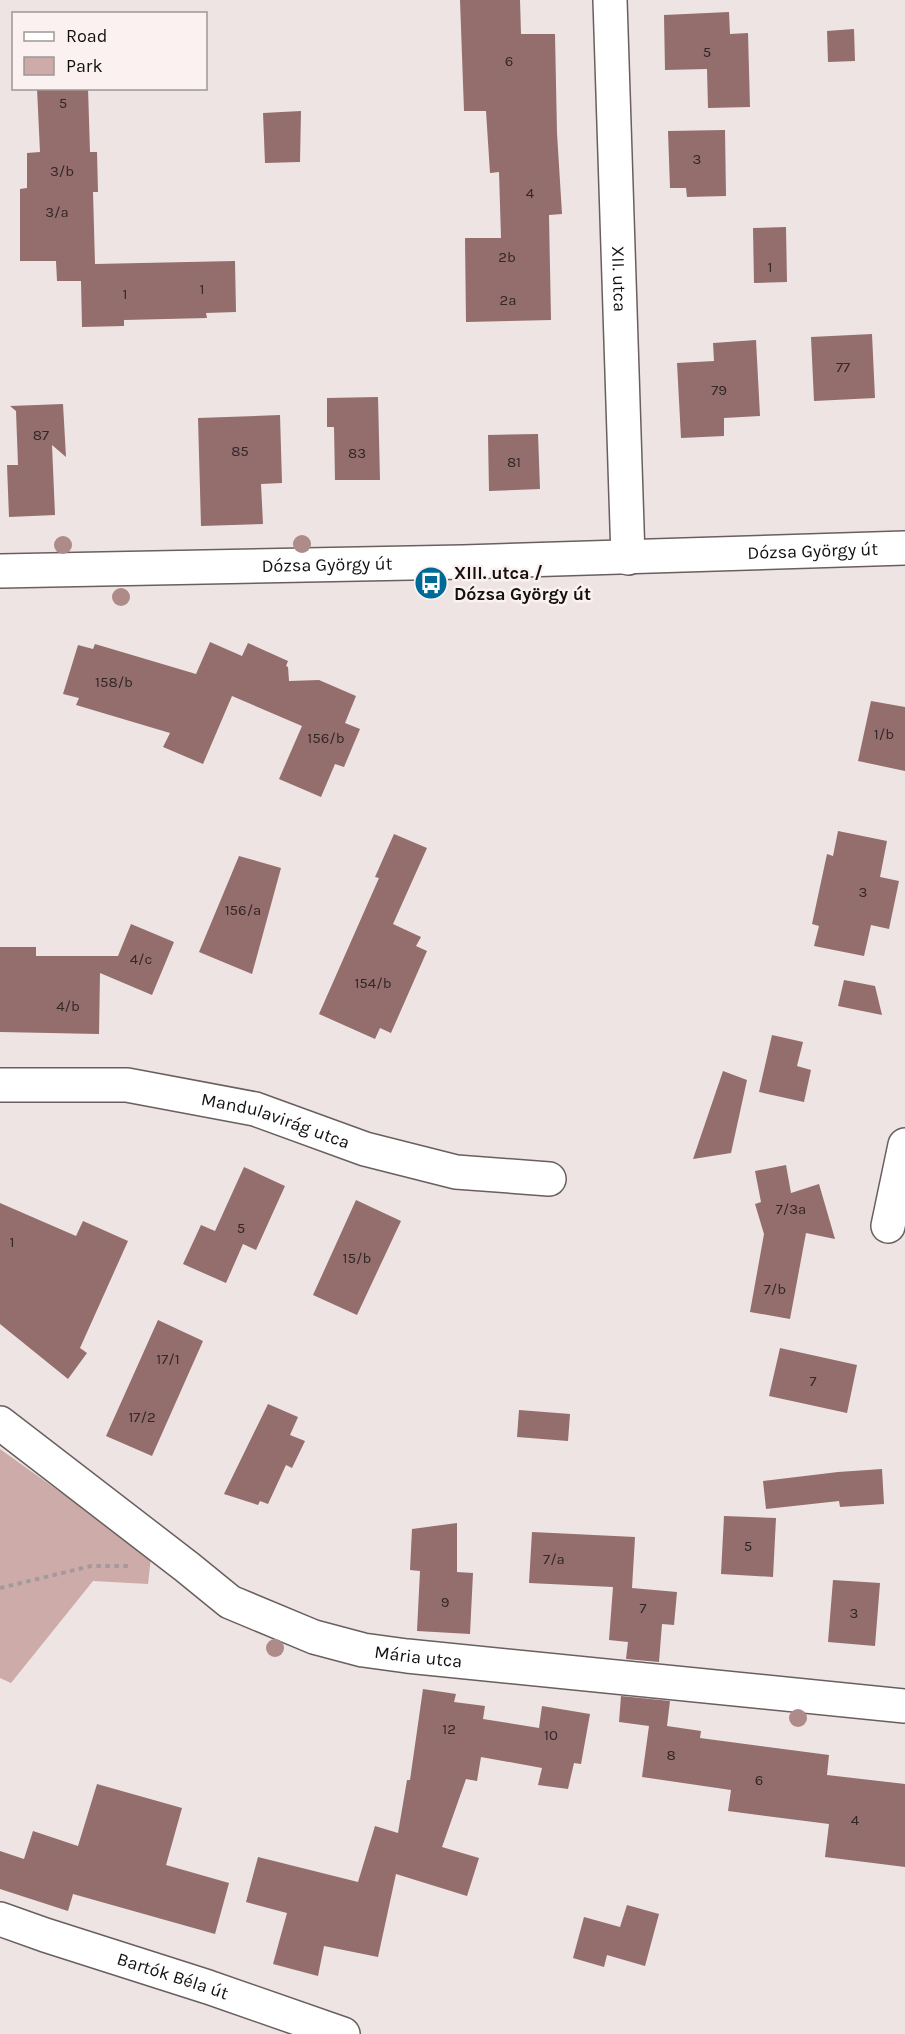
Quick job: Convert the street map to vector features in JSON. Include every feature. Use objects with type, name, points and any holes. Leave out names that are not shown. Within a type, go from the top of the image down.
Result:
[{"type":"street","name":"XII. utca","points":[[610,0],[628,558]]},
{"type":"street","name":"Dózsa György út","points":[[0,571],[628,558],[905,548]]},
{"type":"street","name":"Mandulavirág utca","points":[[0,1085],[127,1085],[255,1109],[365,1149],[456,1172],[549,1179]]},
{"type":"street","points":[[888,1226],[905,1145]]},
{"type":"street","name":"Mária utca","points":[[0,1423],[230,1602],[314,1637],[363,1650],[407,1656],[905,1706]]},
{"type":"street","name":"Bartók Béla út","points":[[0,1919],[343,2034]]},
{"type":"path","points":[[0,1588],[90,1566],[138,1566]]},
{"type":"green space","points":[[0,1449],[151,1557],[148,1584],[93,1581],[11,1683],[0,1678]]},
{"type":"building","points":[[460,0],[520,0],[521,34],[555,34],[557,133],[562,214],[549,215],[551,320],[466,322],[465,238],[501,238],[499,172],[490,173],[486,111],[464,111]]},
{"type":"building","points":[[729,12],[730,34],[748,33],[750,107],[708,108],[707,69],[665,70],[664,15]]},
{"type":"building","points":[[854,29],[855,61],[828,62],[827,31]]},
{"type":"building","points":[[37,90],[88,90],[90,152],[97,152],[98,192],[93,192],[95,264],[235,261],[236,312],[206,313],[207,318],[124,320],[124,326],[82,327],[81,281],[57,281],[56,261],[20,261],[20,189],[27,188],[27,153],[40,152]]},
{"type":"building","points":[[301,111],[300,162],[265,163],[263,113]]},
{"type":"building","points":[[725,130],[726,196],[687,197],[686,188],[670,188],[668,131]]},
{"type":"building","points":[[786,227],[787,282],[754,283],[753,228]]},
{"type":"building","points":[[872,334],[875,398],[814,401],[811,337]]},
{"type":"building","points":[[756,340],[760,416],[724,418],[724,436],[681,438],[677,363],[714,361],[713,343]]},
{"type":"building","points":[[378,397],[380,480],[335,480],[334,427],[327,427],[327,398]]},
{"type":"building","points":[[63,404],[66,457],[52,445],[55,515],[9,517],[7,465],[18,465],[16,411],[10,406]]},
{"type":"building","points":[[280,415],[282,483],[261,484],[263,524],[201,526],[198,418]]},
{"type":"building","points":[[538,434],[540,489],[489,491],[488,435]]},
{"type":"building","points":[[210,642],[242,656],[248,643],[288,661],[286,666],[289,681],[319,680],[356,696],[345,723],[360,729],[344,767],[335,764],[321,797],[279,779],[302,726],[232,696],[203,764],[163,747],[170,733],[76,705],[79,698],[63,694],[78,645],[93,649],[95,644],[196,674]]},
{"type":"building","points":[[871,701],[905,707],[905,771],[858,761]]},
{"type":"building","points":[[838,831],[887,841],[880,877],[899,881],[889,929],[871,925],[864,956],[814,946],[819,926],[812,924],[827,854],[833,856]]},
{"type":"building","points":[[394,834],[427,848],[393,924],[421,937],[416,946],[427,951],[391,1033],[380,1028],[375,1039],[319,1014],[379,878],[375,877]]},
{"type":"building","points":[[239,856],[281,868],[252,974],[199,952]]},
{"type":"building","points":[[131,924],[174,942],[152,995],[100,973],[99,1034],[0,1032],[0,947],[36,947],[36,956],[118,956]]},
{"type":"building","points":[[844,980],[875,986],[882,1015],[838,1006]]},
{"type":"building","points":[[772,1035],[803,1042],[797,1066],[811,1070],[804,1102],[759,1092]]},
{"type":"building","points":[[723,1071],[747,1080],[731,1153],[693,1159]]},
{"type":"building","points":[[786,1165],[791,1193],[819,1184],[835,1239],[806,1233],[790,1319],[750,1312],[764,1234],[755,1204],[761,1202],[755,1171]]},
{"type":"building","points":[[244,1167],[285,1186],[256,1250],[243,1244],[226,1283],[183,1264],[201,1225],[215,1231]]},
{"type":"building","points":[[356,1200],[401,1221],[357,1315],[313,1295]]},
{"type":"building","points":[[0,1203],[76,1236],[83,1221],[128,1241],[80,1348],[87,1353],[68,1379],[0,1324]]},
{"type":"building","points":[[158,1320],[203,1341],[152,1456],[106,1436]]},
{"type":"building","points":[[780,1348],[857,1365],[847,1413],[769,1396]]},
{"type":"building","points":[[268,1404],[298,1417],[290,1435],[305,1441],[292,1468],[286,1465],[268,1504],[260,1501],[258,1505],[224,1494]]},
{"type":"building","points":[[519,1410],[570,1414],[568,1441],[517,1437]]},
{"type":"building","points":[[882,1469],[884,1504],[840,1507],[839,1501],[766,1509],[763,1481]]},
{"type":"building","points":[[724,1516],[776,1518],[773,1577],[721,1574]]},
{"type":"building","points":[[457,1523],[457,1572],[473,1573],[470,1634],[417,1631],[420,1571],[410,1570],[412,1529]]},
{"type":"building","points":[[532,1532],[635,1537],[632,1588],[677,1592],[674,1625],[662,1624],[659,1662],[626,1659],[628,1642],[609,1640],[613,1587],[529,1583]]},
{"type":"building","points":[[833,1580],[880,1583],[875,1646],[828,1642]]},
{"type":"building","points":[[423,1689],[456,1694],[454,1702],[485,1706],[483,1719],[539,1728],[542,1706],[590,1714],[581,1764],[574,1763],[568,1789],[538,1785],[542,1768],[481,1757],[477,1781],[466,1779],[442,1847],[479,1858],[467,1896],[396,1874],[378,1957],[324,1946],[318,1976],[273,1964],[287,1913],[246,1902],[258,1857],[358,1882],[375,1826],[398,1833],[407,1780],[410,1780]]},
{"type":"building","points":[[621,1696],[670,1701],[667,1726],[701,1731],[700,1738],[829,1755],[827,1775],[905,1784],[905,1867],[825,1857],[829,1824],[728,1811],[731,1790],[642,1777],[649,1726],[619,1722]]},
{"type":"building","points":[[97,1784],[182,1808],[166,1865],[229,1883],[215,1934],[73,1894],[68,1911],[0,1889],[0,1851],[24,1859],[33,1831],[78,1846]]},
{"type":"building","points":[[627,1905],[659,1914],[645,1966],[607,1955],[604,1967],[573,1958],[584,1917],[620,1927]]},
{"type":"place","name":"XIII. utca / Dózsa György út","points":[[431,583]]}]
